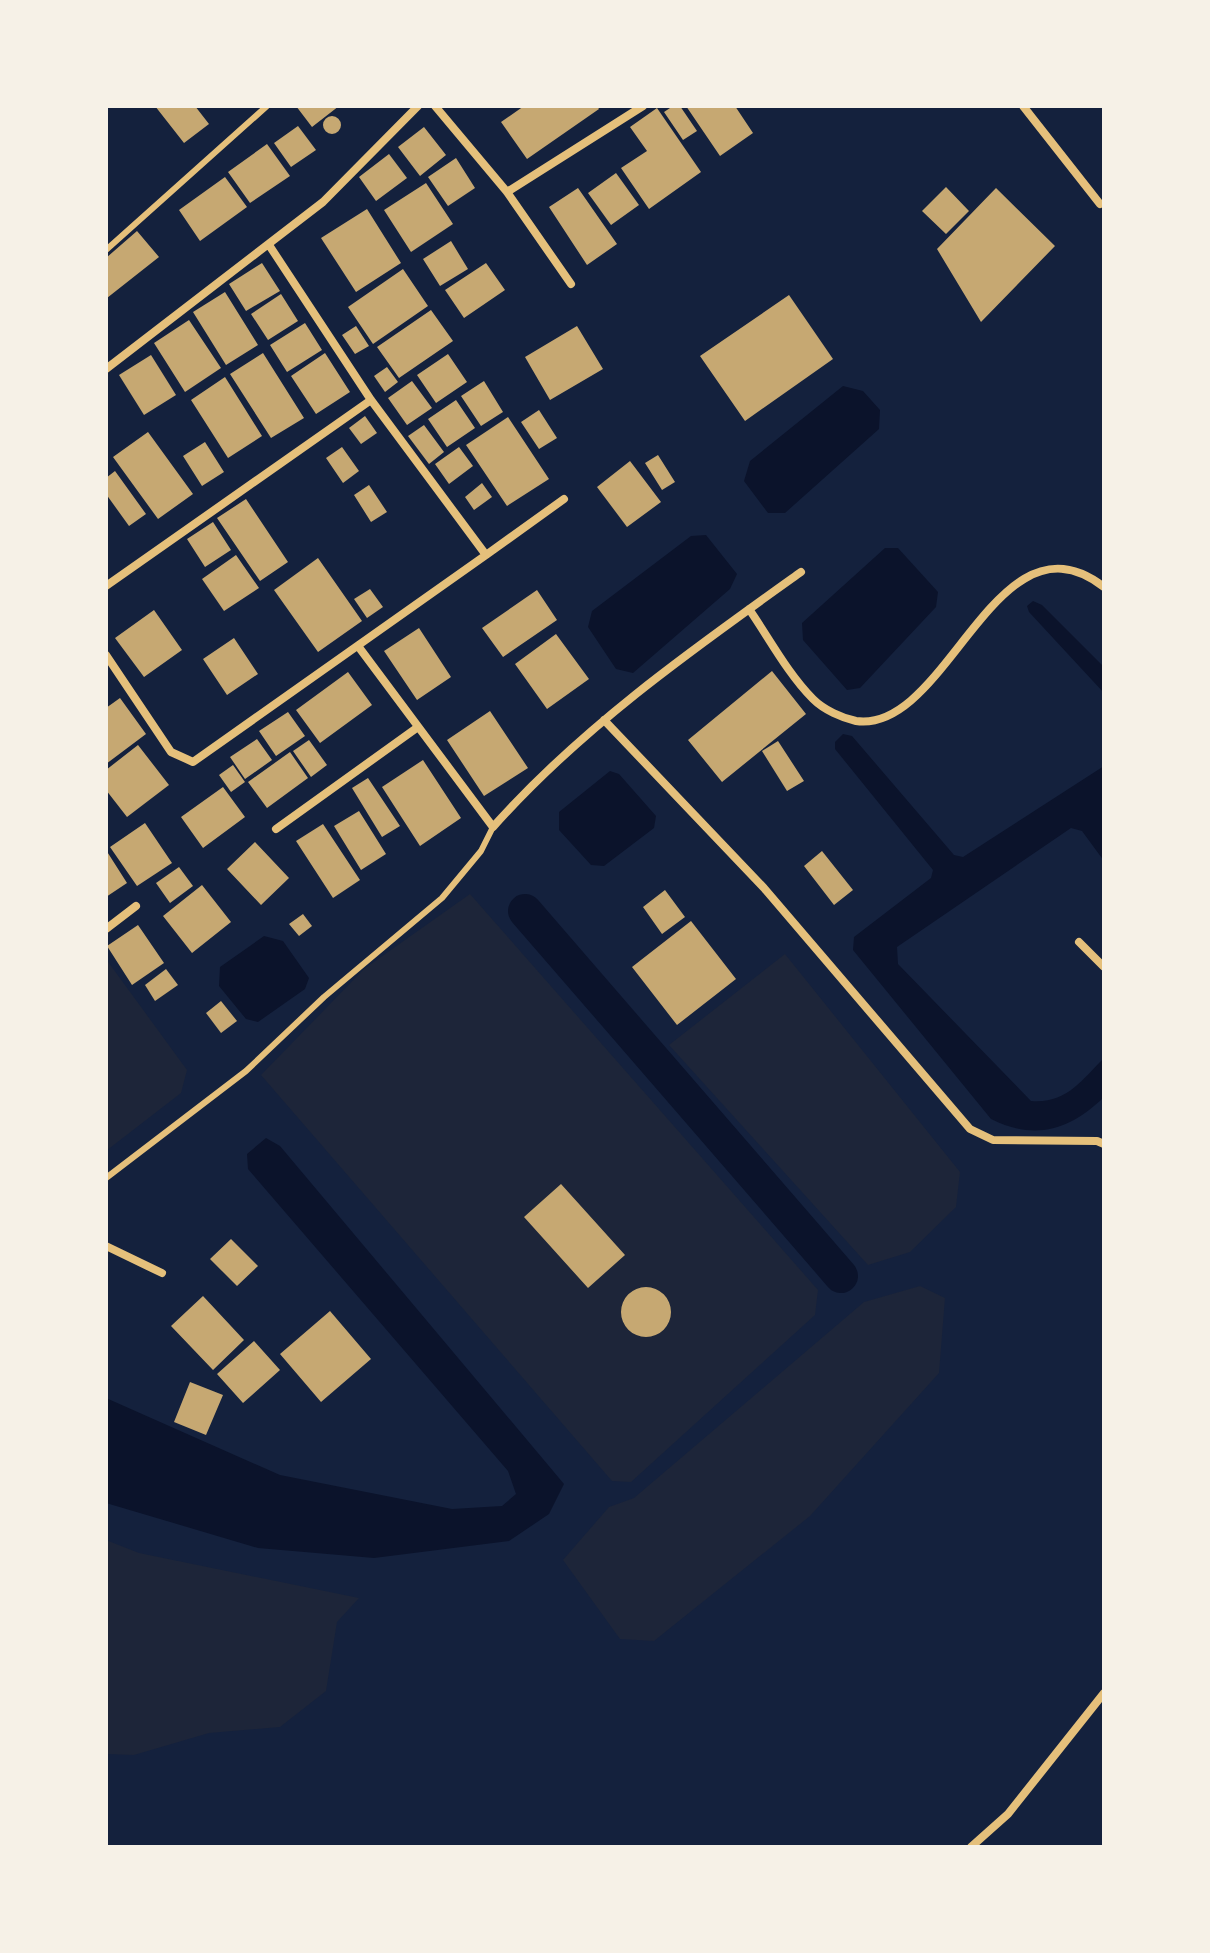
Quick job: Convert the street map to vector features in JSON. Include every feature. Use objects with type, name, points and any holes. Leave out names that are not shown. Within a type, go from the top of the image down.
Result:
[{"type":"street","points":[[106,369],[323,202],[418,106]]},
{"type":"street","points":[[435,106],[507,192],[571,284]]},
{"type":"street","points":[[507,192],[643,106]]},
{"type":"street","points":[[1023,106],[1100,204]]},
{"type":"street","points":[[269,245],[371,400],[486,555]]},
{"type":"street","points":[[106,586],[371,400]]},
{"type":"street","points":[[106,655],[171,752],[193,762],[564,499]]},
{"type":"street","points":[[749,609],[814,700],[843,718],[865,722],[892,715],[921,692],[1002,594],[1025,577],[1052,568],[1092,578],[1104,587]]},
{"type":"street","points":[[358,646],[493,827],[518,798],[604,720],[801,572]]},
{"type":"street","points":[[604,720],[764,888],[970,1129],[993,1140],[1102,1139]]},
{"type":"street","points":[[276,829],[418,727]]},
{"type":"street","points":[[106,929],[136,906]]},
{"type":"street","points":[[1079,942],[1104,967]]},
{"type":"street","points":[[106,1246],[162,1273]]},
{"type":"street","points":[[971,1847],[1008,1814],[1104,1693]]},
{"type":"lane","points":[[106,250],[267,106]]},
{"type":"lane","points":[[106,1178],[246,1071],[324,997],[442,898],[481,851],[493,827]]},
{"type":"shaded area","points":[[843,386],[863,391],[880,410],[879,429],[785,513],[768,513],[744,481],[750,461]]},
{"type":"shaded area","points":[[706,535],[737,574],[730,589],[633,673],[616,669],[588,627],[592,611],[691,536]]},
{"type":"shaded area","points":[[885,548],[898,548],[938,592],[936,607],[860,688],[847,690],[803,640],[802,623]]},
{"type":"shaded area","points":[[1033,601],[1042,605],[1104,667],[1104,693],[1029,612],[1027,606]]},
{"type":"shaded area","points":[[843,734],[852,736],[954,855],[963,857],[1104,766],[1104,861],[1082,831],[1071,828],[897,947],[898,964],[1031,1101],[1063,1095],[1080,1083],[1104,1058],[1104,1097],[1078,1117],[1051,1129],[1037,1130],[1007,1126],[991,1119],[853,950],[854,937],[931,878],[933,870],[835,749],[835,742]]},
{"type":"shaded area","points":[[610,771],[619,774],[656,816],[654,828],[604,866],[591,865],[559,830],[559,812]]},
{"type":"shaded area","points":[[470,894],[818,1290],[815,1315],[631,1482],[612,1481],[261,1075],[364,969]]},
{"type":"shaded area","points":[[264,936],[283,941],[309,978],[305,989],[258,1022],[246,1019],[219,986],[220,967]]},
{"type":"shaded area","points":[[785,954],[960,1172],[956,1207],[910,1252],[868,1265],[669,1045]]},
{"type":"shaded area","points":[[106,959],[187,1070],[181,1093],[106,1151]]},
{"type":"shaded area","points":[[266,1138],[280,1146],[564,1484],[549,1514],[509,1541],[374,1558],[258,1548],[106,1503],[106,1398],[280,1475],[452,1509],[502,1506],[516,1494],[508,1471],[248,1169],[247,1154]]},
{"type":"shaded area","points":[[920,1286],[945,1298],[939,1373],[810,1516],[654,1641],[620,1639],[563,1560],[609,1507],[634,1498],[864,1302]]},
{"type":"shaded area","points":[[106,1540],[139,1553],[359,1598],[337,1622],[326,1691],[280,1727],[209,1733],[134,1755],[106,1754]]},
{"type":"building","points":[[155,106],[195,106],[209,124],[184,143]]},
{"type":"building","points":[[296,106],[339,106],[312,127]]},
{"type":"building","points":[[524,106],[597,106],[599,109],[527,159],[501,122]]},
{"type":"building","points":[[673,106],[680,106],[697,131],[683,140],[664,112]]},
{"type":"building","points":[[686,106],[735,106],[753,133],[720,156]]},
{"type":"building","points":[[657,108],[701,172],[649,209],[621,168],[647,151],[630,127]]},
{"type":"building","points":[[328,116],[336,116],[341,125],[339,132],[328,134],[323,129],[323,121]]},
{"type":"building","points":[[298,126],[316,150],[291,167],[274,143]]},
{"type":"building","points":[[424,127],[446,155],[420,176],[398,147]]},
{"type":"building","points":[[267,144],[290,176],[250,203],[228,172]]},
{"type":"building","points":[[389,154],[407,178],[376,201],[359,177]]},
{"type":"building","points":[[456,158],[475,188],[448,206],[428,177]]},
{"type":"building","points":[[616,173],[639,205],[611,225],[588,193]]},
{"type":"building","points":[[225,177],[247,207],[200,241],[179,210]]},
{"type":"building","points":[[426,183],[453,224],[411,252],[384,210]]},
{"type":"building","points":[[946,187],[969,211],[946,234],[922,211]]},
{"type":"building","points":[[578,188],[617,244],[587,265],[549,207]]},
{"type":"building","points":[[996,188],[1055,246],[981,322],[937,249]]},
{"type":"building","points":[[367,209],[401,263],[356,292],[321,238]]},
{"type":"building","points":[[137,231],[159,257],[107,298],[106,258]]},
{"type":"building","points":[[451,241],[468,269],[440,286],[423,259]]},
{"type":"building","points":[[262,263],[280,291],[246,311],[229,284]]},
{"type":"building","points":[[486,263],[505,290],[464,318],[445,290]]},
{"type":"building","points":[[403,269],[428,306],[373,344],[348,307]]},
{"type":"building","points":[[225,292],[258,345],[226,365],[193,312]]},
{"type":"building","points":[[281,294],[298,321],[268,340],[251,314]]},
{"type":"building","points":[[789,295],[833,359],[745,421],[700,356]]},
{"type":"building","points":[[431,310],[453,341],[399,378],[377,347]]},
{"type":"building","points":[[189,320],[221,368],[185,392],[154,343]]},
{"type":"building","points":[[305,323],[322,350],[287,372],[270,345]]},
{"type":"building","points":[[356,326],[369,346],[355,354],[342,335]]},
{"type":"building","points":[[577,326],[603,369],[550,400],[525,357]]},
{"type":"building","points":[[263,353],[304,418],[271,438],[230,374]]},
{"type":"building","points":[[325,353],[350,392],[316,414],[291,376]]},
{"type":"building","points":[[448,354],[467,382],[436,403],[417,375]]},
{"type":"building","points":[[151,355],[176,395],[144,415],[119,375]]},
{"type":"building","points":[[387,367],[398,382],[385,392],[374,376]]},
{"type":"building","points":[[225,377],[262,436],[228,458],[191,400]]},
{"type":"building","points":[[412,381],[432,408],[407,425],[388,398]]},
{"type":"building","points":[[484,381],[503,412],[481,426],[461,396]]},
{"type":"building","points":[[456,400],[475,428],[447,447],[428,419]]},
{"type":"building","points":[[539,410],[557,438],[539,449],[521,422]]},
{"type":"building","points":[[365,416],[377,433],[361,444],[349,428]]},
{"type":"building","points":[[508,417],[549,479],[507,506],[466,445]]},
{"type":"building","points":[[424,425],[444,452],[429,464],[408,436]]},
{"type":"building","points":[[148,432],[193,494],[158,519],[113,457]]},
{"type":"building","points":[[205,442],[224,472],[202,486],[183,456]]},
{"type":"building","points":[[342,447],[359,471],[343,483],[326,458]]},
{"type":"building","points":[[459,447],[473,466],[449,484],[435,464]]},
{"type":"building","points":[[658,455],[675,482],[662,490],[645,463]]},
{"type":"building","points":[[630,461],[661,502],[627,527],[597,487]]},
{"type":"building","points":[[115,471],[146,514],[129,526],[106,494],[106,478]]},
{"type":"building","points":[[482,483],[492,497],[474,510],[465,497]]},
{"type":"building","points":[[369,485],[387,512],[371,522],[354,495]]},
{"type":"building","points":[[246,499],[288,562],[260,581],[217,518]]},
{"type":"building","points":[[213,522],[231,550],[205,567],[187,539]]},
{"type":"building","points":[[236,555],[259,588],[224,611],[202,579]]},
{"type":"building","points":[[318,558],[362,621],[318,652],[274,590]]},
{"type":"building","points":[[370,589],[383,607],[367,618],[354,599]]},
{"type":"building","points":[[537,590],[557,620],[503,657],[482,628]]},
{"type":"building","points":[[154,610],[182,650],[144,677],[115,638]]},
{"type":"building","points":[[419,628],[451,677],[417,700],[384,651]]},
{"type":"building","points":[[556,634],[589,679],[547,709],[515,664]]},
{"type":"building","points":[[234,638],[258,674],[227,695],[203,659]]},
{"type":"building","points":[[772,671],[806,714],[722,782],[688,740]]},
{"type":"building","points":[[348,672],[372,705],[320,743],[296,710]]},
{"type":"building","points":[[120,698],[146,734],[106,764],[106,708]]},
{"type":"building","points":[[490,711],[528,768],[484,796],[447,740]]},
{"type":"building","points":[[288,712],[305,736],[276,756],[259,731]]},
{"type":"building","points":[[257,739],[272,760],[245,779],[230,757]]},
{"type":"building","points":[[309,740],[327,765],[311,777],[293,751]]},
{"type":"building","points":[[778,741],[804,781],[787,791],[762,751]]},
{"type":"building","points":[[138,745],[169,785],[127,817],[106,790],[106,770]]},
{"type":"building","points":[[290,752],[308,778],[267,808],[248,782]]},
{"type":"building","points":[[423,760],[461,818],[420,846],[382,787]]},
{"type":"building","points":[[233,765],[245,782],[231,792],[219,775]]},
{"type":"building","points":[[368,778],[400,826],[382,837],[352,788]]},
{"type":"building","points":[[223,787],[245,817],[203,848],[181,817]]},
{"type":"building","points":[[359,811],[386,854],[361,870],[334,826]]},
{"type":"building","points":[[145,823],[172,863],[137,886],[110,847]]},
{"type":"building","points":[[323,824],[360,880],[333,898],[296,841]]},
{"type":"building","points":[[255,842],[289,878],[261,905],[227,869]]},
{"type":"building","points":[[106,850],[127,883],[106,897]]},
{"type":"building","points":[[822,851],[853,890],[834,905],[804,866]]},
{"type":"building","points":[[179,867],[193,886],[170,903],[156,883]]},
{"type":"building","points":[[202,885],[231,922],[192,953],[163,916]]},
{"type":"building","points":[[665,890],[685,917],[662,934],[643,907]]},
{"type":"building","points":[[303,914],[312,926],[299,936],[289,924]]},
{"type":"building","points":[[691,921],[736,979],[677,1025],[632,967]]},
{"type":"building","points":[[138,925],[164,963],[132,985],[107,946]]},
{"type":"building","points":[[166,969],[178,985],[155,1001],[145,985]]},
{"type":"building","points":[[221,1001],[237,1021],[221,1033],[206,1013]]},
{"type":"building","points":[[561,1184],[625,1255],[588,1288],[524,1217]]},
{"type":"building","points":[[231,1239],[258,1266],[237,1286],[210,1259]]},
{"type":"building","points":[[646,1287],[664,1294],[671,1312],[664,1330],[646,1337],[628,1330],[621,1312],[628,1294]]},
{"type":"building","points":[[203,1296],[244,1340],[213,1370],[171,1326]]},
{"type":"building","points":[[330,1311],[371,1359],[321,1402],[280,1354]]},
{"type":"building","points":[[254,1341],[280,1370],[243,1403],[217,1374]]},
{"type":"building","points":[[190,1382],[223,1395],[206,1435],[174,1422]]},
{"type":"waterway","points":[[525,911],[841,1276]]}]
